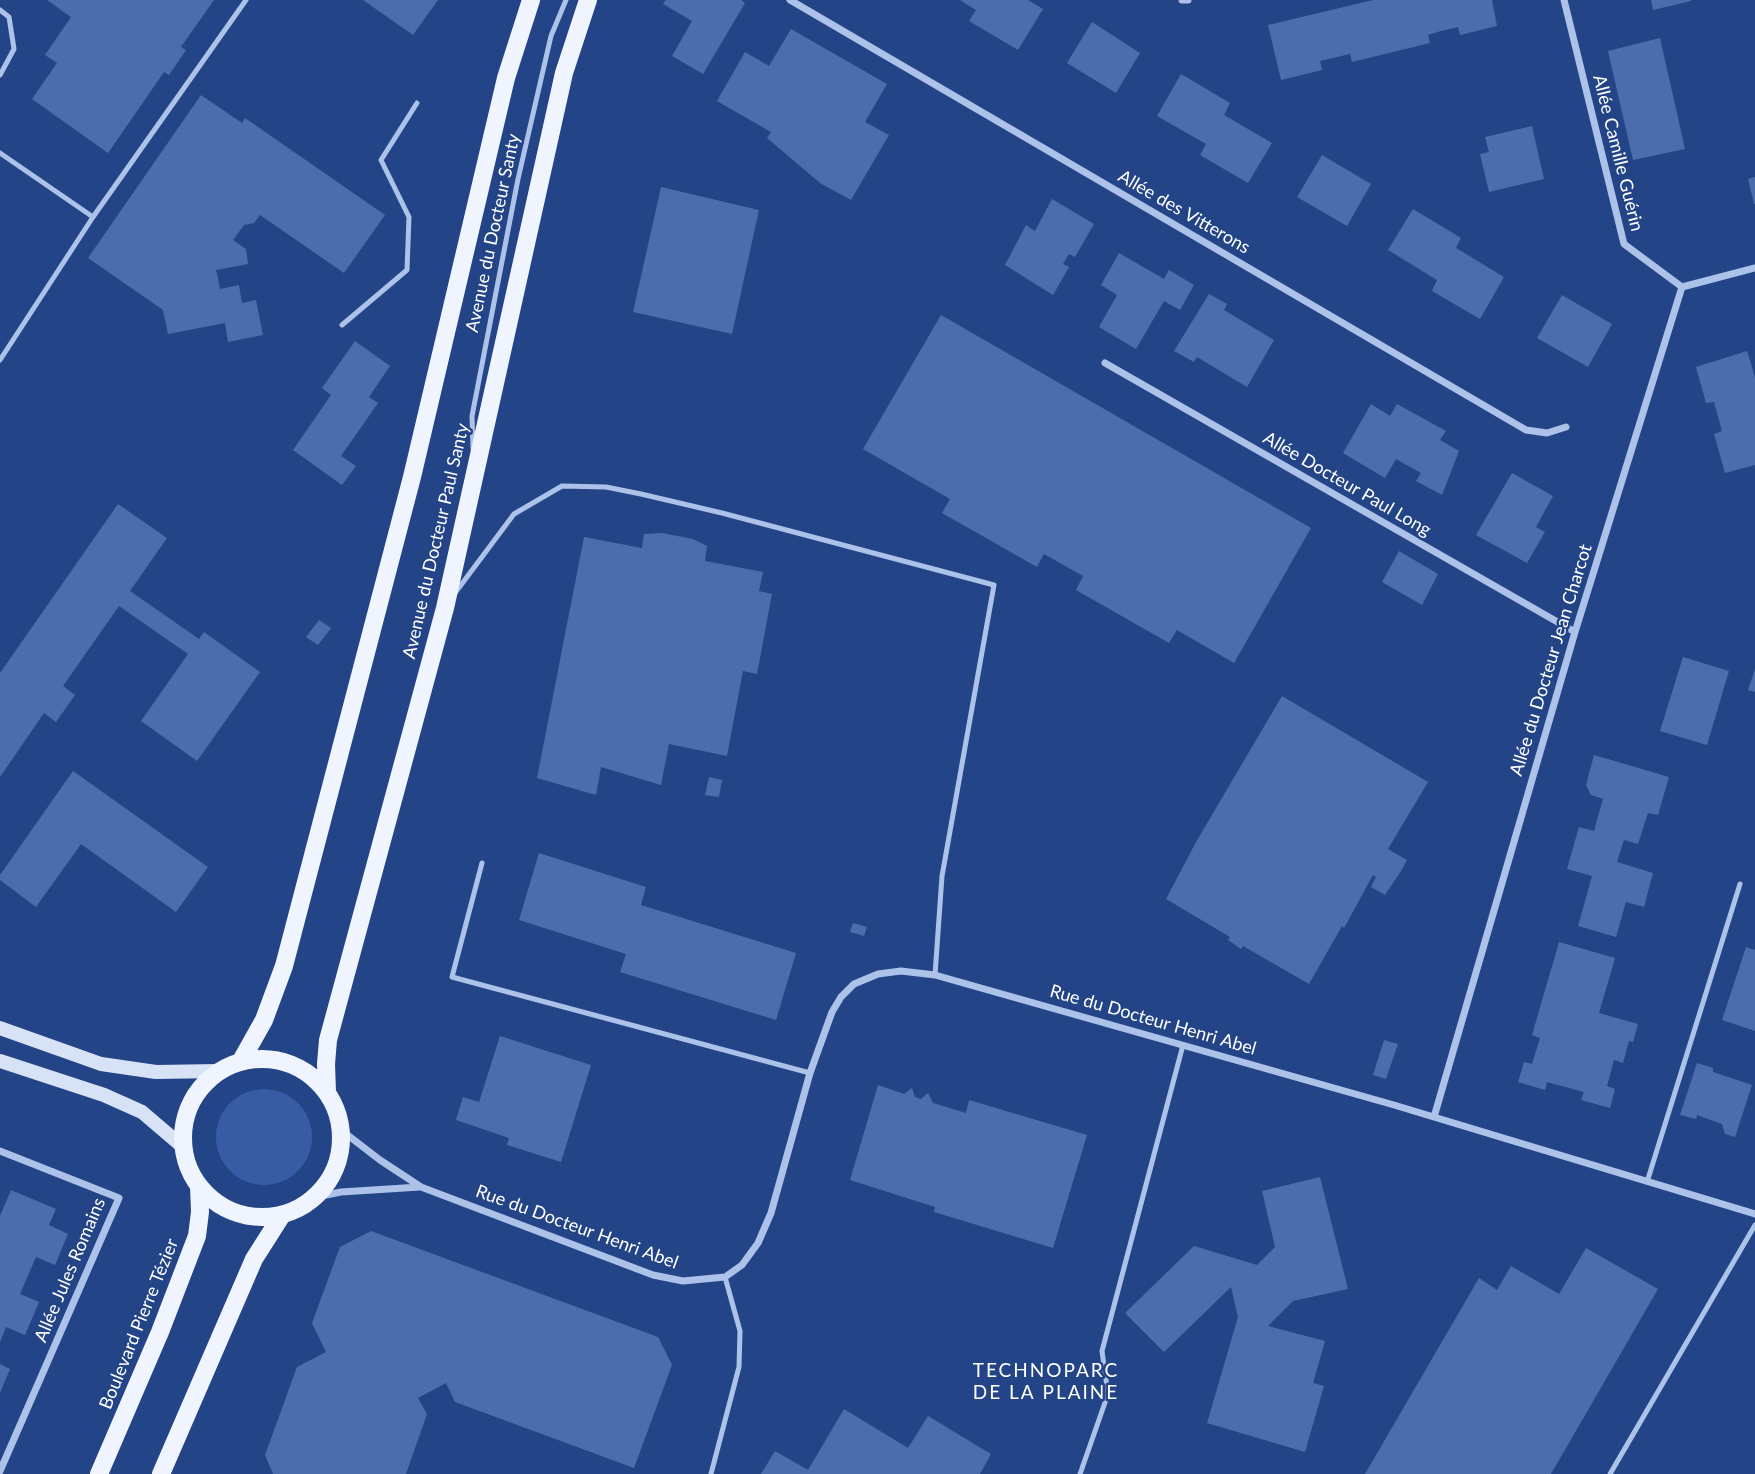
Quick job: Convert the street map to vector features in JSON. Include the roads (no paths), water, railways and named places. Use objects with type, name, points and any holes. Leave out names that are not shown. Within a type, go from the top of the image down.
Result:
[{"type":"main road","points":[[241,1061],[264,1020],[284,965],[412,477],[506,78],[531,0]]},
{"type":"main road","name":"Avenue du Docteur Paul Santy","points":[[327,1092],[328,1040],[445,607],[564,73],[588,0]]},
{"type":"main road","points":[[0,1028],[101,1064],[156,1072],[218,1071]]},
{"type":"main road","points":[[265,1058],[289,1063],[310,1074],[327,1092],[337,1110],[341,1130],[340,1155],[331,1178],[316,1197],[300,1208],[282,1215],[251,1216],[222,1207],[199,1186],[188,1168],[183,1147],[185,1118],[197,1092],[218,1071],[241,1061],[265,1058]]},
{"type":"main road","points":[[0,1061],[104,1095],[142,1112],[183,1147]]},
{"type":"main road","name":"Boulevard Pierre Tézier","points":[[99,1474],[155,1345],[197,1236],[199,1186]]},
{"type":"main road","points":[[161,1474],[254,1259],[282,1215]]},
{"type":"street","name":"Allée des Vitterons","points":[[790,0],[1526,430],[1547,433],[1566,427]]},
{"type":"street","points":[[1182,0],[1188,0]]},
{"type":"street","name":"Allée Camille Guérin","points":[[1564,0],[1624,244],[1682,286]]},
{"type":"street","points":[[1682,286],[1755,268]]},
{"type":"street","name":"Allée du Docteur Jean Charcot","points":[[1434,1117],[1574,632],[1682,286]]},
{"type":"street","name":"Allée Docteur Paul Long","points":[[1105,363],[1574,632]]},
{"type":"street","name":"Rue du Docteur Henri Abel","points":[[341,1130],[421,1187],[653,1275],[683,1281],[725,1277],[741,1265],[758,1243],[771,1213],[810,1073],[832,1012],[841,997],[855,984],[878,974],[901,971],[935,975],[1182,1045],[1434,1117],[1755,1214]]},
{"type":"street","name":"Allée Jules Romains","points":[[0,1151],[119,1198],[0,1471]]},
{"type":"street","name":"Rue du Docteur Henri Abel","points":[[316,1197],[341,1192],[421,1187]]},
{"type":"lane","points":[[0,360],[93,217],[246,0]]},
{"type":"lane","name":"Avenue du Docteur Santy","points":[[474,477],[472,415],[484,343],[539,86],[551,36],[566,0]]},
{"type":"lane","points":[[0,10],[9,17],[14,49],[0,75]]},
{"type":"lane","points":[[342,325],[407,270],[409,217],[380,160],[418,103]]},
{"type":"lane","points":[[0,153],[93,217]]},
{"type":"lane","points":[[445,607],[514,514],[562,486],[606,486],[802,533],[993,584],[942,876],[935,975]]},
{"type":"lane","points":[[482,863],[452,977],[810,1073]]},
{"type":"lane","points":[[1647,1182],[1740,884]]},
{"type":"lane","points":[[1080,1474],[1108,1394],[1102,1351],[1182,1045]]},
{"type":"lane","points":[[1610,1474],[1755,1225]]},
{"type":"lane","points":[[711,1474],[739,1367],[740,1331],[725,1277]]},
{"type":"district","name":"TECHNOPARC DE LA PLAINE","points":[[1046,1382]]}]
